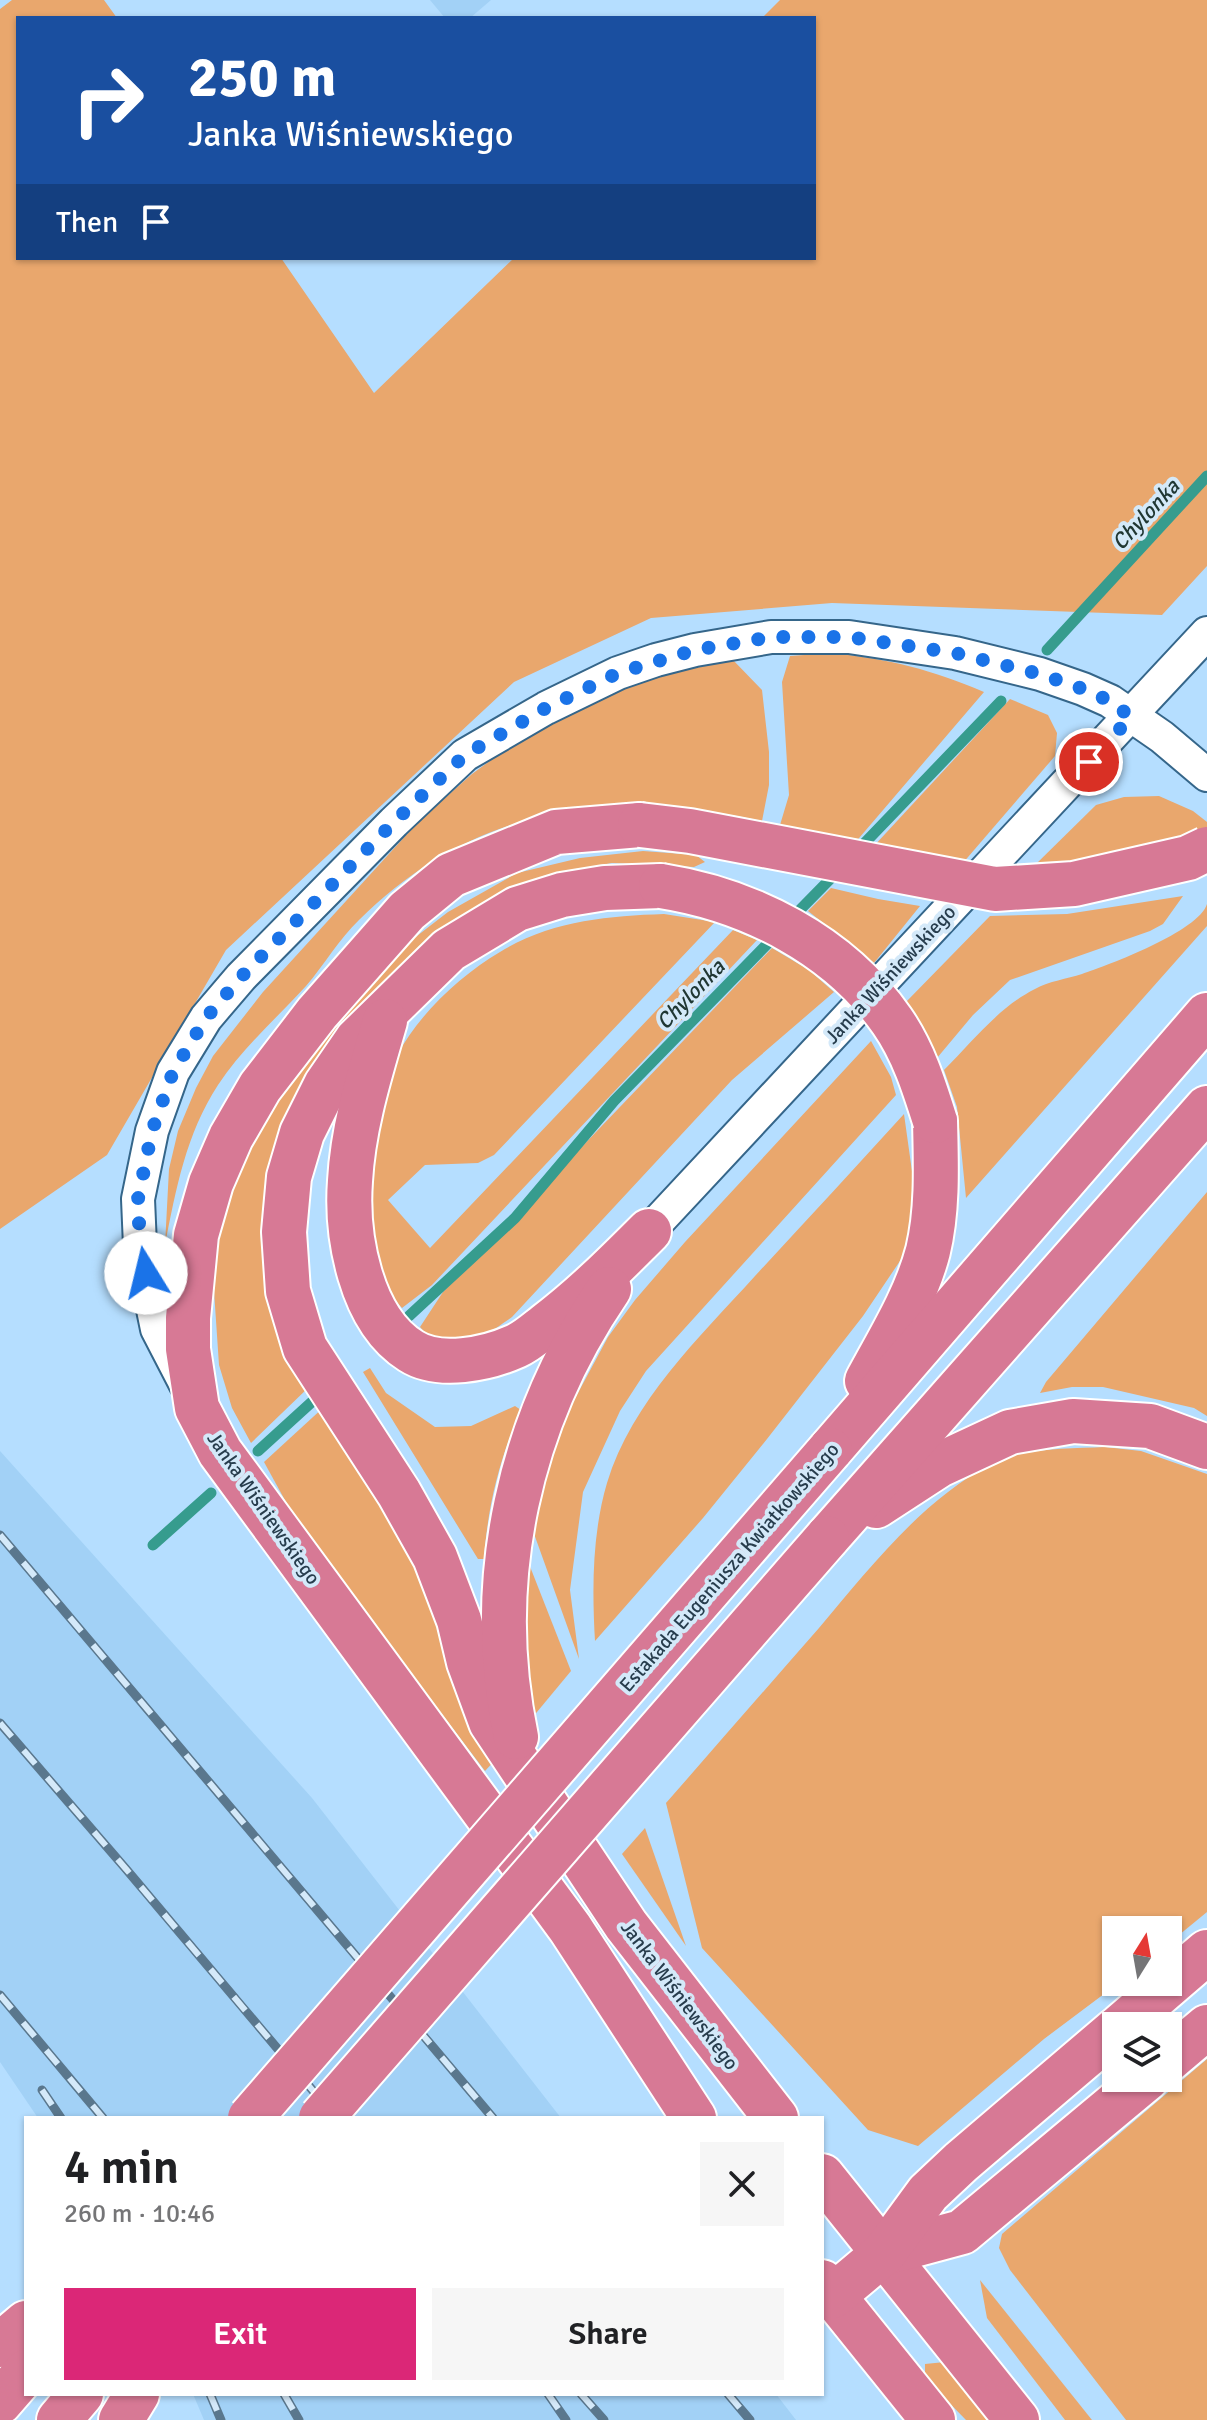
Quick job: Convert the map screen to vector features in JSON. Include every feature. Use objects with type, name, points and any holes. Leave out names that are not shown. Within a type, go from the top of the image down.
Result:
[{"type":"highway","points":[[197,1408],[188,1349],[196,1235],[211,1183],[231,1137],[260,1087],[317,1013],[407,911],[451,875],[556,832],[640,825],[690,831],[995,889],[1074,884],[1188,858],[1207,849]]},
{"type":"highway","points":[[534,1790],[491,1722],[479,1696],[459,1620],[435,1557],[392,1481],[305,1348],[288,1291],[284,1232],[289,1177],[302,1133],[326,1085],[357,1040],[449,950],[517,909],[562,895],[605,888],[661,886],[720,899],[770,917],[827,955],[871,994],[893,1022],[921,1076],[935,1121],[935,1208],[928,1252],[910,1299],[830,1450]]},
{"type":"highway","points":[[388,1010],[364,1092],[350,1180],[351,1225],[354,1258],[369,1299],[386,1327],[411,1351],[442,1360],[475,1360],[519,1345],[582,1298],[649,1231]]},
{"type":"highway","name":"Estakada Eugeniusza Kwiatkowskiego","points":[[252,2116],[1207,1015]]},
{"type":"highway","points":[[323,2116],[1207,1108]]},
{"type":"highway","points":[[534,1790],[516,1737],[505,1669],[505,1576],[512,1518],[524,1466],[546,1404],[588,1321],[649,1231]]},
{"type":"highway","name":"Janka Wiśniewskiego","points":[[197,1408],[220,1452],[570,1928],[693,2116]]},
{"type":"highway","points":[[827,1538],[939,1465],[1010,1432],[1073,1421],[1150,1426],[1207,1447]]},
{"type":"highway","name":"Janka Wiśniewskiego","points":[[534,1790],[626,1925],[774,2116]]},
{"type":"highway","points":[[1137,2012],[1207,1952]]},
{"type":"highway","points":[[1182,2048],[1207,2027]]},
{"type":"highway","points":[[884,2253],[939,2182],[1102,2042]]},
{"type":"highway","points":[[933,2420],[828,2289],[884,2253],[962,2232],[1130,2092]]},
{"type":"highway","points":[[824,2178],[1017,2420]]},
{"type":"highway","points":[[0,2345],[24,2325]]},
{"type":"highway","points":[[0,2402],[24,2374]]},
{"type":"highway","points":[[59,2420],[79,2396]]},
{"type":"highway","points":[[121,2420],[136,2396]]},
{"type":"street","name":"Janka Wiśniewskiego","points":[[649,1231],[1207,633]]},
{"type":"street","name":"Janka Wiśniewskiego","points":[[197,1408],[157,1329],[140,1246],[138,1199],[152,1131],[173,1072],[206,1018],[241,977],[465,755],[546,708],[618,673],[695,650],[771,637],[849,637],[955,653],[1040,674],[1083,689],[1110,701],[1131,717]]},
{"type":"street","points":[[1131,717],[1162,737],[1207,775]]},
{"type":"shaded area","points":[[12,0],[104,0],[116,16],[16,16],[16,260],[282,260],[374,393],[512,260],[816,260],[816,16],[764,16],[780,0],[1207,0],[1207,566],[1162,615],[832,603],[651,618],[514,682],[226,950],[107,1155],[0,1229],[0,9]]},
{"type":"shaded area","points":[[430,0],[491,0],[472,16],[443,16]]},
{"type":"shaded area","points":[[833,653],[910,666],[984,692],[854,844],[780,825],[789,795],[782,682],[790,656]]},
{"type":"shaded area","points":[[733,660],[762,690],[769,752],[769,785],[762,821],[705,811],[651,807],[598,808],[546,815],[497,830],[449,852],[403,882],[352,927],[306,986],[227,1071],[207,1104],[190,1142],[165,1245],[169,1169],[178,1131],[213,1056],[263,992],[419,821],[472,774],[536,727],[623,683]]},
{"type":"shaded area","points":[[1010,699],[1048,715],[1057,733],[1055,756],[962,864],[873,847]]},
{"type":"shaded area","points":[[1159,796],[1193,811],[1207,822],[1207,831],[1070,864],[1034,866],[1096,805],[1124,797]]},
{"type":"shaded area","points":[[643,851],[696,855],[705,862],[694,867],[612,863],[551,874],[503,893],[299,1094],[309,1387],[251,1443],[232,1408],[219,1365],[214,1291],[215,1240],[236,1168],[294,1070],[400,949],[448,912],[517,873],[580,858]]},
{"type":"shaded area","points":[[831,888],[920,906],[874,963],[808,911]]},
{"type":"shaded area","points":[[1183,896],[1163,924],[1150,931],[1010,980],[973,1015],[937,1058],[906,1002],[990,916],[1067,914]]},
{"type":"shaded area","points":[[1207,904],[1207,926],[966,1198],[957,1107],[944,1070],[987,1025],[1022,996],[1046,984],[1095,970],[1152,946],[1188,925]]},
{"type":"shaded area","points":[[664,914],[715,922],[494,1155],[478,1163],[425,1165],[388,1200],[430,1248],[733,930],[757,940],[432,1285],[402,1308],[383,1281],[370,1247],[363,1193],[368,1151],[393,1067],[407,1039],[429,1010],[456,984],[485,961],[519,942],[579,922]]},
{"type":"shaded area","points":[[772,948],[809,970],[834,992],[732,1080],[512,1317],[490,1332],[466,1342],[454,1344],[431,1337],[420,1327],[443,1292]]},
{"type":"shaded area","points":[[871,1041],[891,1077],[896,1095],[646,1371],[620,1411],[583,1492],[570,1590],[579,1659],[533,1531],[546,1472],[572,1404],[608,1337],[635,1300]]},
{"type":"shaded area","points":[[904,1114],[916,1200],[904,1255],[863,1316],[767,1439],[703,1518],[595,1641],[594,1582],[598,1522],[607,1483],[633,1425],[690,1347]]},
{"type":"shaded area","points":[[1207,1192],[1207,1416],[1194,1408],[1103,1387],[1072,1387],[1040,1393],[1046,1382]]},
{"type":"shaded area","points":[[370,1368],[386,1393],[435,1427],[471,1426],[515,1406],[521,1410],[496,1483],[484,1559],[478,1559],[363,1372]]},
{"type":"shaded area","points":[[325,1406],[420,1549],[497,1758],[485,1771],[316,1548],[292,1513],[264,1462]]},
{"type":"shaded area","points":[[1105,1447],[1141,1451],[1207,1474],[1207,1912],[1182,1933],[1182,1916],[1102,1916],[1102,1996],[1044,2039],[918,2146],[868,2130],[702,1948],[666,1803],[877,1560],[919,1517],[966,1479],[991,1464],[1018,1454]]},
{"type":"shaded area","points":[[0,1451],[312,1798],[559,2116],[37,2116],[0,2062]]},
{"type":"shaded area","points":[[520,1541],[571,1671],[532,1718],[517,1674]]},
{"type":"shaded area","points":[[645,1828],[686,1946],[622,1854]]},
{"type":"shaded area","points":[[1207,2059],[1207,2420],[1126,2420],[1010,2270],[999,2248],[1002,2234],[1168,2092],[1182,2092],[1182,2080]]},
{"type":"shaded area","points":[[980,2280],[1092,2420],[1065,2420],[987,2318]]},
{"type":"shaded area","points":[[945,2362],[990,2420],[966,2420],[925,2378],[925,2364]]},
{"type":"shaded area","points":[[194,2396],[778,2396],[796,2420],[204,2420]]},
{"type":"waterway","name":"Chylonka","points":[[1047,650],[1207,476]]},
{"type":"waterway","name":"Chylonka","points":[[856,852],[1001,701]]},
{"type":"waterway","name":"Chylonka","points":[[789,921],[839,870]]},
{"type":"waterway","name":"Chylonka","points":[[409,1316],[515,1218],[614,1101],[777,934]]},
{"type":"waterway","name":"Chylonka","points":[[258,1451],[314,1400]]},
{"type":"waterway","name":"Chylonka","points":[[153,1545],[211,1493]]},
{"type":"railway","points":[[0,1535],[491,2116]]},
{"type":"railway","points":[[0,1723],[334,2116]]},
{"type":"railway","points":[[0,1995],[101,2116]]},
{"type":"railway","points":[[42,2090],[60,2116]]},
{"type":"railway","points":[[211,2396],[221,2420]]},
{"type":"railway","points":[[285,2396],[299,2420]]},
{"type":"railway","points":[[549,2396],[566,2420]]},
{"type":"railway","points":[[583,2396],[604,2420]]},
{"type":"railway","points":[[730,2396],[750,2420]]},
{"type":"route","points":[[146,1273],[140,1246],[138,1199],[152,1131],[173,1072],[206,1018],[241,977],[465,755],[546,708],[618,673],[695,650],[771,637],[849,637],[980,659],[1040,674],[1110,701],[1131,717],[1089,762]]}]
